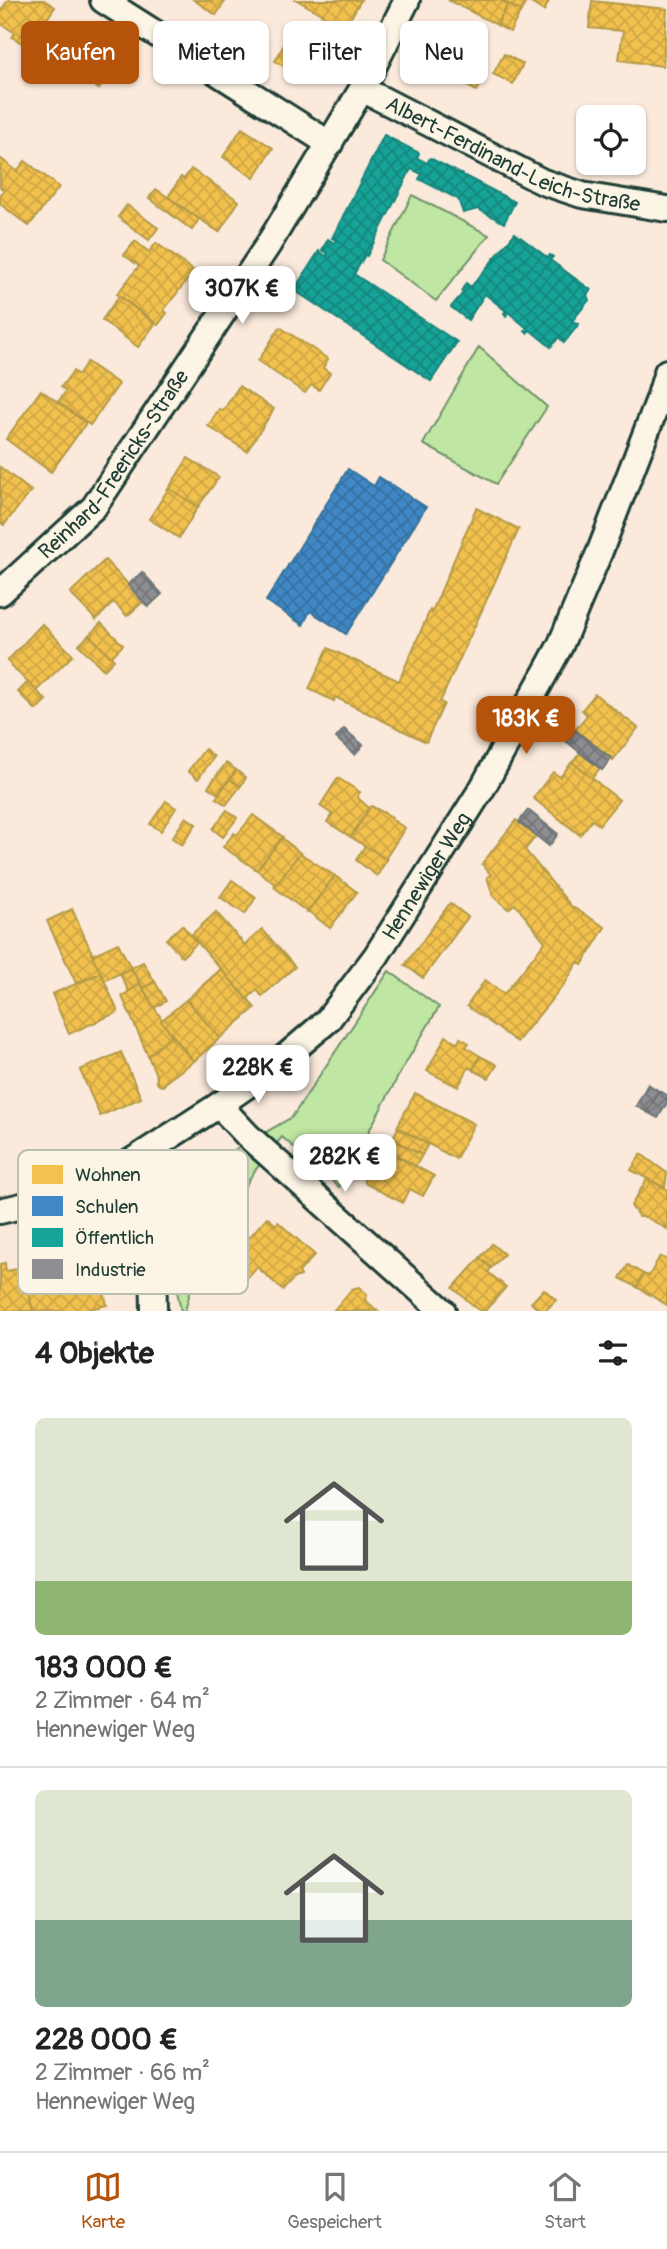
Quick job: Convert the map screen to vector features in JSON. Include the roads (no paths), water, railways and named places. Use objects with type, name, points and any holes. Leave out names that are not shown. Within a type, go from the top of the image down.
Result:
[{"type":"street","points":[[103,0],[330,144]]},
{"type":"street","name":"Reinhard-Freericks-Straße","points":[[0,593],[94,507],[268,245],[362,89],[407,0]]},
{"type":"street","name":"Albert-Ferdinand-Leich-Straße","points":[[362,89],[543,182],[582,195],[667,209]]},
{"type":"street","name":"Hennewiger Weg","points":[[149,1150],[271,1069],[327,1021],[376,956],[483,787],[560,646],[600,551],[667,372]]},
{"type":"street","points":[[219,1105],[248,1136],[443,1311]]},
{"type":"street","name":"Hennewiger Weg","points":[[0,1211],[18,1207]]}]
